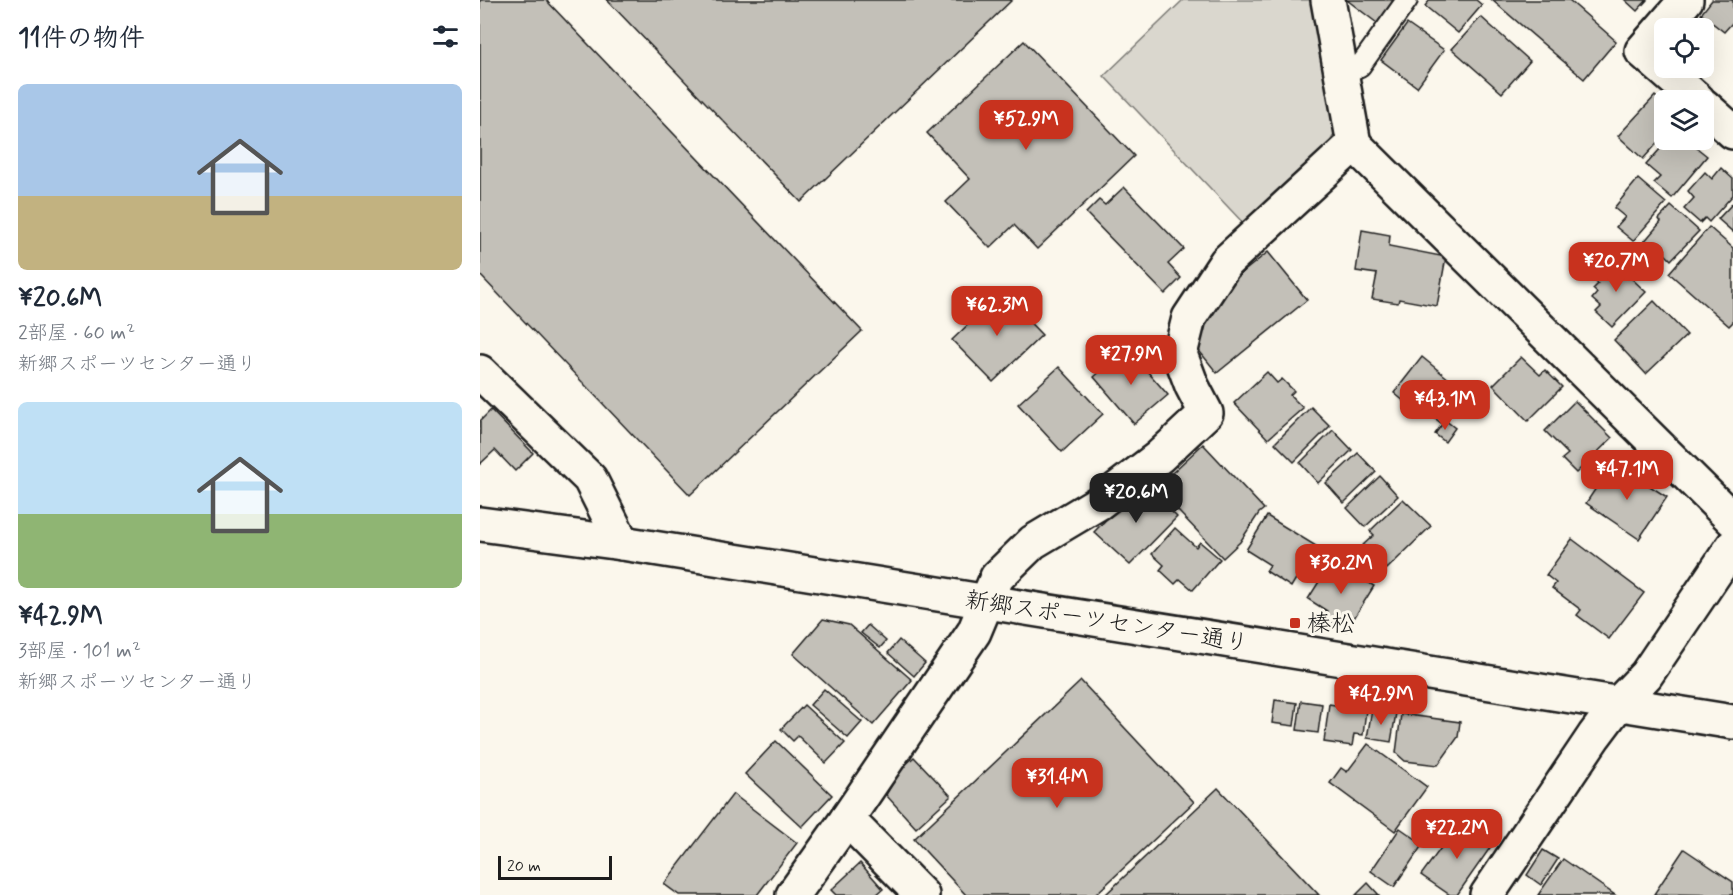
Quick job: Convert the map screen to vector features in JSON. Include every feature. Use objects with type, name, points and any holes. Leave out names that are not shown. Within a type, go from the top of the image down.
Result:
[{"type":"street","points":[[1686,0],[1642,51],[1687,90]]},
{"type":"street","points":[[1329,1],[1354,144],[1733,520]]},
{"type":"street","points":[[1714,115],[1733,132]]},
{"type":"street","points":[[793,895],[974,632],[997,577],[1033,542],[1100,502],[1159,457],[1206,413],[1192,386],[1180,354],[1189,318],[1226,262],[1354,144]]},
{"type":"street","points":[[480,372],[590,479],[622,543]]},
{"type":"street","name":"新郷スポーツセンター通り","points":[[480,524],[622,543],[1733,722]]},
{"type":"street","points":[[1491,894],[1594,735],[1618,704],[1646,675],[1733,546]]},
{"type":"street","points":[[847,819],[922,895]]},
{"type":"lane","points":[[1341,75],[1360,66],[1407,0]]},
{"type":"shaded area","points":[[1183,0],[1314,0],[1338,125],[1328,147],[1246,226],[1104,76]]},
{"type":"building","points":[[480,0],[546,0],[862,331],[690,495],[480,275]]},
{"type":"building","points":[[607,0],[1012,0],[801,202]]},
{"type":"building","points":[[1347,0],[1394,0],[1377,23]]},
{"type":"building","points":[[1430,0],[1476,0],[1482,5],[1458,33],[1425,6]]},
{"type":"building","points":[[1492,0],[1569,0],[1616,41],[1584,79]]},
{"type":"building","points":[[1625,0],[1647,0],[1637,11]]},
{"type":"building","points":[[1712,0],[1733,0],[1733,22],[1724,32],[1714,24],[1714,18],[1706,18],[1701,14]]},
{"type":"building","points":[[1481,17],[1530,61],[1502,93],[1452,49]]},
{"type":"building","points":[[1407,24],[1444,50],[1417,87],[1381,60]]},
{"type":"building","points":[[1024,41],[1134,156],[1037,249],[1014,225],[990,248],[946,202],[970,179],[927,133]]},
{"type":"building","points":[[1654,97],[1654,147],[1643,159],[1618,136]]},
{"type":"building","points":[[1659,150],[1700,150],[1707,156],[1672,198],[1654,183],[1660,177],[1646,165]]},
{"type":"building","points":[[1721,168],[1733,179],[1733,195],[1709,222],[1705,218],[1700,223],[1684,209],[1694,198],[1688,191],[1705,172],[1712,179]]},
{"type":"building","points":[[1638,179],[1666,203],[1633,241],[1616,227],[1625,217],[1614,208]]},
{"type":"building","points":[[1124,187],[1184,249],[1168,264],[1181,278],[1165,294],[1086,213],[1099,200],[1105,205]]},
{"type":"building","points":[[1733,203],[1733,232],[1718,219]]},
{"type":"building","points":[[1671,206],[1699,231],[1671,260],[1666,255],[1661,259],[1643,243]]},
{"type":"building","points":[[1709,227],[1733,248],[1733,322],[1729,326],[1669,273]]},
{"type":"building","points":[[1362,230],[1390,235],[1389,246],[1446,257],[1437,306],[1399,299],[1398,303],[1372,299],[1377,274],[1356,271]]},
{"type":"building","points":[[1268,252],[1307,300],[1217,373],[1192,342],[1216,294]]},
{"type":"building","points":[[1612,260],[1646,292],[1612,327],[1596,312],[1601,307],[1592,299],[1597,293],[1593,289],[1598,284],[1594,280]]},
{"type":"building","points":[[1001,293],[1042,335],[993,382],[952,340]]},
{"type":"building","points":[[1654,301],[1687,335],[1646,374],[1614,340]]},
{"type":"building","points":[[1127,348],[1168,395],[1134,424],[1094,377]]},
{"type":"building","points":[[1422,357],[1466,393],[1441,423],[1425,411],[1422,416],[1394,393]]},
{"type":"building","points":[[1521,357],[1540,375],[1545,370],[1562,387],[1528,421],[1493,385]]},
{"type":"building","points":[[1059,367],[1103,414],[1062,452],[1018,404]]},
{"type":"building","points":[[1267,372],[1277,383],[1282,379],[1294,391],[1290,395],[1303,408],[1268,439],[1234,403]]},
{"type":"building","points":[[1575,401],[1612,438],[1576,473],[1562,459],[1568,454],[1545,431]]},
{"type":"building","points":[[1311,407],[1330,426],[1294,462],[1275,443]]},
{"type":"building","points":[[491,410],[533,453],[515,471],[495,450],[480,464],[480,421]]},
{"type":"building","points":[[1445,420],[1455,428],[1445,442],[1435,434]]},
{"type":"building","points":[[1333,430],[1352,450],[1318,483],[1300,463]]},
{"type":"building","points":[[1203,444],[1264,509],[1240,542],[1223,558],[1156,488]]},
{"type":"building","points":[[1358,453],[1376,472],[1344,503],[1326,483]]},
{"type":"building","points":[[1610,467],[1622,475],[1625,470],[1667,497],[1639,539],[1586,503]]},
{"type":"building","points":[[1380,476],[1398,496],[1365,527],[1347,508]]},
{"type":"building","points":[[1142,483],[1177,517],[1130,565],[1094,532]]},
{"type":"building","points":[[1403,499],[1431,526],[1387,569],[1363,545],[1374,535],[1370,531]]},
{"type":"building","points":[[1267,516],[1316,546],[1291,587],[1266,571],[1270,565],[1246,550]]},
{"type":"building","points":[[1175,528],[1196,547],[1200,542],[1220,559],[1193,590],[1180,579],[1175,584],[1160,570],[1164,565],[1152,554]]},
{"type":"building","points":[[1572,539],[1644,593],[1609,639],[1577,615],[1581,610],[1552,588],[1556,583],[1546,575]]},
{"type":"building","points":[[1332,561],[1374,586],[1346,631],[1323,617],[1327,611],[1308,599]]},
{"type":"building","points":[[823,619],[849,625],[912,680],[873,725],[793,654]]},
{"type":"building","points":[[868,625],[886,641],[880,648],[861,633]]},
{"type":"building","points":[[899,640],[925,663],[914,676],[888,653]]},
{"type":"building","points":[[1081,681],[1194,802],[1095,895],[966,895],[914,839]]},
{"type":"building","points":[[824,689],[862,722],[848,738],[810,705]]},
{"type":"building","points":[[1275,700],[1297,703],[1294,726],[1272,723]]},
{"type":"building","points":[[1301,701],[1322,704],[1318,733],[1297,730]]},
{"type":"building","points":[[1329,704],[1366,710],[1363,735],[1354,734],[1352,746],[1324,742]]},
{"type":"building","points":[[804,705],[845,743],[826,763],[798,736],[793,741],[781,729]]},
{"type":"building","points":[[1372,709],[1396,713],[1391,742],[1367,738]]},
{"type":"building","points":[[1401,714],[1460,722],[1458,737],[1438,765],[1405,761],[1396,753]]},
{"type":"building","points":[[776,741],[832,795],[802,827],[745,774]]},
{"type":"building","points":[[1368,744],[1427,787],[1395,831],[1330,783],[1341,768],[1347,772]]},
{"type":"building","points":[[914,757],[951,796],[916,828],[886,795],[900,770]]},
{"type":"building","points":[[1218,788],[1319,895],[1105,895]]},
{"type":"building","points":[[733,794],[797,843],[757,895],[679,895],[664,884]]},
{"type":"building","points":[[1460,822],[1492,845],[1457,895],[1450,895],[1421,875]]},
{"type":"building","points":[[1400,828],[1423,844],[1394,887],[1371,871]]},
{"type":"building","points":[[1684,849],[1733,882],[1733,895],[1654,894]]},
{"type":"building","points":[[1543,850],[1558,859],[1541,885],[1527,875]]},
{"type":"building","points":[[1563,859],[1615,895],[1538,895]]},
{"type":"building","points":[[860,863],[883,889],[876,895],[836,895],[831,890]]},
{"type":"building","points":[[1368,883],[1379,895],[1356,895]]},
{"type":"place","name":"榛松","points":[[1295,623]]}]
